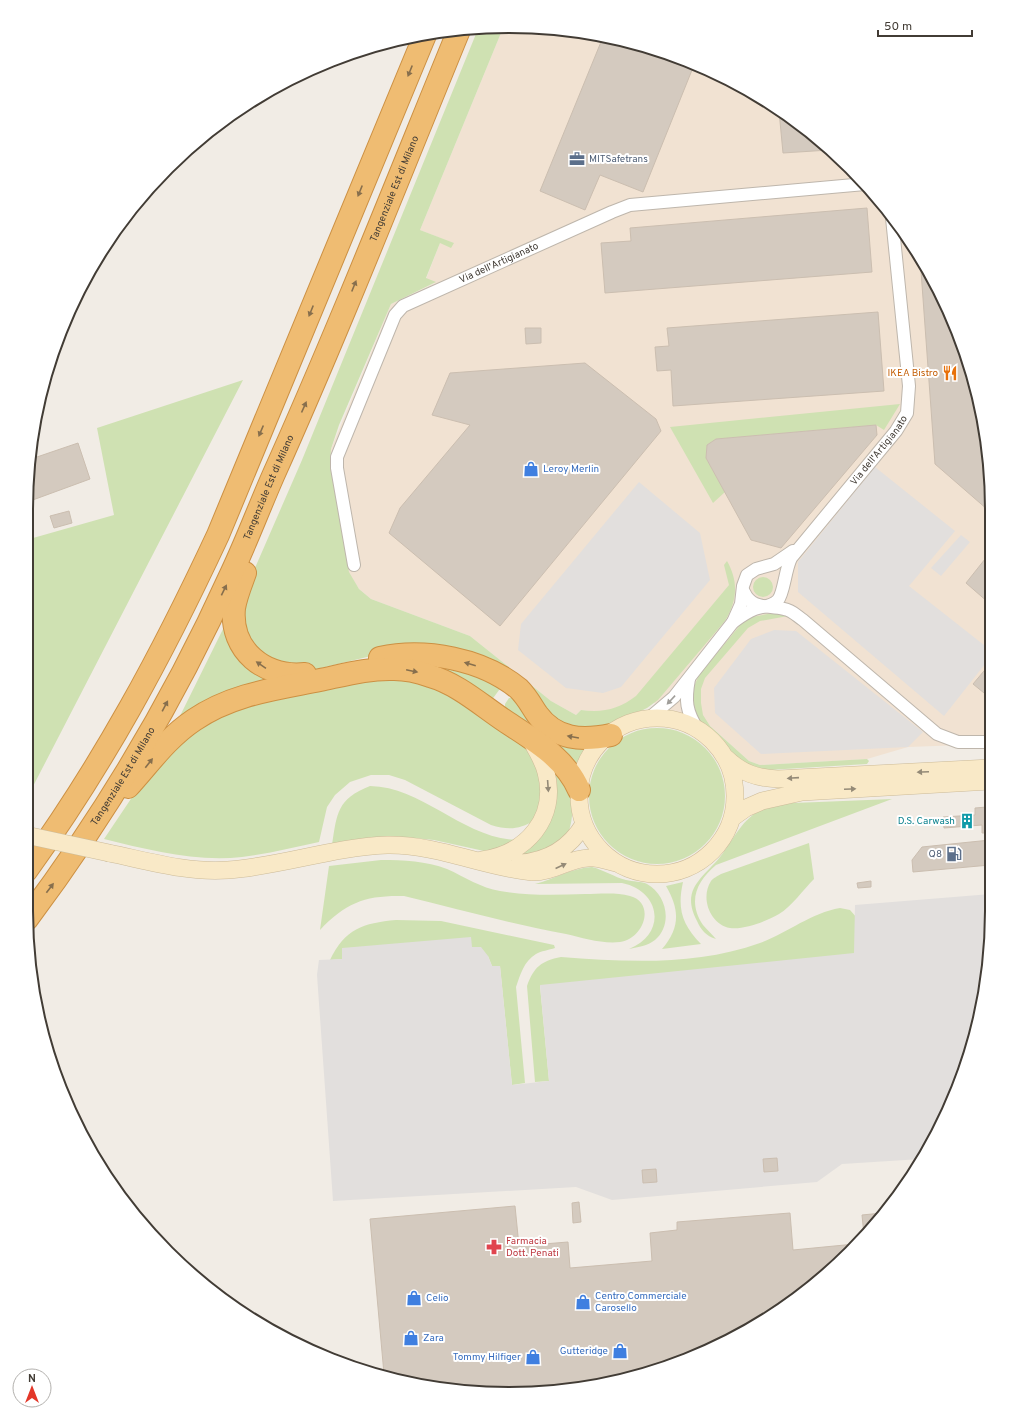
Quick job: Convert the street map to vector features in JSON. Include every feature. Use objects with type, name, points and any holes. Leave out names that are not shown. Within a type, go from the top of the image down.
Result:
[{"type":"highway","name":"Tangenziale Est di Milano","points":[[33,911],[56,880],[94,823],[155,724],[201,637],[232,572],[308,397],[456,36]]},
{"type":"highway","points":[[33,861],[70,810],[122,725],[192,590],[218,535],[423,41]]},
{"type":"highway","points":[[270,484],[234,612],[235,626],[239,639],[248,653],[262,666],[282,674],[293,675],[316,672],[385,657],[426,655],[448,658],[483,668],[515,686],[527,697],[545,723],[563,735],[576,738],[591,738],[611,734]]},
{"type":"highway","points":[[94,823],[128,788],[165,743],[188,724],[211,710],[249,694],[376,670],[409,670],[431,676],[455,686],[529,737],[563,764],[572,774],[579,790]]},
{"type":"main road","points":[[616,863],[594,843],[584,824],[580,806],[579,790],[582,771],[586,762],[597,746],[611,734],[631,723],[648,719],[673,720],[698,730],[713,741],[724,756],[742,771],[758,777],[768,778],[985,768]]},
{"type":"main road","points":[[477,860],[501,856],[517,848],[532,834],[544,814],[548,793],[547,774],[529,737]]},
{"type":"main road","points":[[33,837],[168,866],[207,870],[242,868],[365,847],[398,846],[425,848],[516,870],[537,872],[552,870],[585,858],[595,858],[616,863],[638,872],[653,874],[674,873],[700,862],[718,845],[728,830],[732,818],[735,794],[734,783],[724,756]]},
{"type":"main road","points":[[948,770],[985,764]]},
{"type":"main road","points":[[732,818],[746,808],[762,801],[802,792],[985,781]]},
{"type":"main road","points":[[495,865],[534,862],[553,856],[572,841],[584,824]]},
{"type":"street","name":"Via dell'Artigianato","points":[[354,565],[337,468],[338,457],[395,315],[403,306],[630,205],[858,185]]},
{"type":"street","name":"Via dell'Artigianato","points":[[800,546],[896,431],[907,413],[909,386],[893,228]]},
{"type":"street","points":[[800,546],[783,559],[763,567],[756,568],[747,575],[743,586],[744,592],[751,603],[763,607],[788,610],[804,620],[937,734],[958,742],[985,742]]},
{"type":"street","points":[[733,622],[749,612],[773,604],[778,600],[788,564],[800,546]]},
{"type":"street","points":[[763,567],[768,568],[778,574],[790,602],[804,620]]},
{"type":"street","points":[[648,719],[670,701],[733,622],[739,610],[744,592]]},
{"type":"street","points":[[689,677],[687,706],[690,717],[698,730]]},
{"type":"shaded area","points":[[501,33],[540,34],[571,37],[602,42],[662,58],[720,82],[747,97],[799,131],[823,151],[846,172],[867,195],[887,219],[905,245],[936,298],[960,356],[969,386],[976,416],[984,478],[985,744],[908,747],[867,759],[760,765],[749,761],[710,726],[637,696],[624,705],[609,711],[595,712],[581,710],[576,715],[551,701],[470,636],[371,599],[359,589],[349,573],[330,465],[331,449],[391,304],[435,283],[426,279],[440,243],[453,243],[420,230]]},
{"type":"shaded area","points":[[875,467],[955,531],[909,586],[985,646],[985,664],[944,716],[798,592],[798,562]]},
{"type":"shaded area","points":[[639,482],[700,533],[710,580],[621,687],[603,693],[566,688],[518,650],[521,624]]},
{"type":"shaded area","points":[[961,535],[970,542],[941,576],[931,568]]},
{"type":"shaded area","points":[[774,630],[796,631],[923,732],[908,747],[761,754],[715,713],[714,688],[751,639]]},
{"type":"shaded area","points":[[985,894],[984,942],[981,973],[969,1034],[949,1093],[936,1122],[915,1159],[842,1164],[817,1182],[612,1200],[576,1187],[333,1201],[317,975],[319,960],[342,959],[342,948],[471,937],[472,947],[481,947],[488,956],[492,966],[500,966],[512,1085],[549,1081],[540,985],[854,953],[855,905]]},
{"type":"green space","points":[[501,33],[420,230],[454,243],[451,248],[440,243],[426,278],[436,282],[391,304],[339,425],[331,449],[330,465],[349,572],[359,589],[371,599],[470,636],[551,701],[576,715],[581,710],[596,711],[617,707],[636,696],[729,585],[724,565],[727,561],[735,584],[734,599],[729,614],[725,621],[658,700],[647,708],[603,730],[564,730],[511,678],[392,651],[317,669],[284,669],[249,644],[241,600],[302,460],[476,34]]},
{"type":"green space","points":[[243,380],[33,786],[33,538],[114,515],[97,428]]},
{"type":"green space","points":[[900,404],[884,430],[876,425],[716,439],[707,445],[706,458],[725,492],[713,503],[670,427]]},
{"type":"green space","points":[[763,577],[770,580],[773,587],[770,594],[763,597],[756,594],[753,587],[756,580]]},
{"type":"green space","points":[[778,612],[788,616],[760,621],[748,628],[705,678],[701,689],[703,715],[710,726],[749,761],[760,765],[867,759],[869,761],[867,764],[768,770],[752,768],[730,755],[721,743],[698,720],[692,705],[692,691],[699,675],[741,624],[752,617]]},
{"type":"green space","points":[[226,623],[275,681],[178,720]]},
{"type":"green space","points":[[442,664],[502,686],[491,701],[437,669]]},
{"type":"green space","points":[[406,678],[445,690],[519,740],[537,763],[544,795],[535,820],[524,826],[513,828],[503,828],[491,825],[405,780],[389,775],[371,775],[350,782],[335,795],[327,807],[319,842],[242,857],[207,858],[172,854],[104,839],[151,769],[213,713],[326,682]]},
{"type":"green space","points":[[518,697],[591,745],[577,765],[505,710],[505,704],[509,698]]},
{"type":"green space","points":[[650,728],[664,728],[683,733],[695,739],[710,753],[720,770],[724,783],[724,809],[720,822],[714,834],[700,849],[695,853],[677,861],[664,864],[650,864],[631,859],[619,853],[604,839],[600,834],[592,816],[589,803],[589,789],[594,770],[600,758],[614,743],[619,739],[637,731]]},
{"type":"green space","points":[[551,763],[566,781],[571,795],[572,814],[568,833],[564,841],[550,852],[513,858],[531,847]]},
{"type":"green space","points":[[370,786],[390,789],[409,795],[463,824],[482,832],[501,838],[521,840],[511,845],[484,851],[434,840],[403,837],[332,845],[335,824],[340,808],[351,796]]},
{"type":"green space","points":[[892,799],[716,865],[709,871],[699,885],[695,900],[698,916],[703,925],[716,939],[704,932],[700,927],[692,910],[692,892],[701,878],[720,857],[740,828],[746,821],[759,811],[774,805],[787,803]]},
{"type":"green space","points":[[809,843],[814,879],[784,911],[762,922],[742,928],[730,928],[723,926],[712,916],[707,902],[707,895],[708,888],[713,879],[721,874]]},
{"type":"green space","points":[[381,860],[431,864],[447,869],[493,890],[510,893],[542,895],[613,894],[630,896],[638,900],[643,906],[645,913],[644,920],[641,928],[635,935],[620,942],[606,942],[526,926],[404,896],[391,896],[358,902],[339,913],[320,930],[329,866]]},
{"type":"green space","points":[[592,867],[622,879],[645,883],[654,889],[663,903],[666,919],[661,934],[655,940],[646,945],[629,949],[641,942],[649,933],[654,924],[654,913],[651,903],[645,895],[635,888],[622,883],[535,884],[570,872]]},
{"type":"green space","points":[[683,882],[681,892],[681,908],[685,923],[701,944],[662,949],[672,934],[676,919],[674,903],[666,886]]},
{"type":"green space","points":[[840,908],[850,910],[857,918],[865,994],[540,986],[549,1081],[535,1082],[527,986],[532,974],[543,963],[561,957],[636,961],[686,959],[711,956],[760,943],[819,914]]},
{"type":"green space","points":[[396,920],[441,921],[554,945],[555,948],[538,953],[528,960],[516,987],[525,1083],[512,1085],[500,966],[492,966],[488,956],[342,948],[342,959],[330,960],[342,941],[356,930],[374,923]]},
{"type":"building","points":[[601,42],[662,58],[692,70],[643,192],[600,175],[585,210],[540,191]]},
{"type":"building","points":[[780,118],[822,150],[783,153]]},
{"type":"building","points":[[867,208],[872,272],[605,293],[601,243],[631,241],[630,228]]},
{"type":"building","points":[[921,271],[936,298],[949,327],[969,386],[981,447],[985,507],[935,464]]},
{"type":"building","points":[[878,312],[884,391],[673,406],[671,370],[657,371],[655,347],[669,346],[667,328]]},
{"type":"building","points":[[525,328],[541,328],[541,343],[526,344]]},
{"type":"building","name":"Leroy Merlin","points":[[585,363],[656,419],[661,431],[500,626],[389,533],[400,508],[470,425],[432,415],[450,373]]},
{"type":"building","points":[[876,425],[877,435],[781,548],[751,540],[706,458],[707,445],[716,439]]},
{"type":"building","points":[[78,443],[90,479],[33,500],[36,457]]},
{"type":"building","points":[[69,511],[72,523],[54,528],[50,516]]},
{"type":"building","points":[[985,559],[985,600],[966,583]]},
{"type":"building","points":[[985,670],[985,694],[973,684]]},
{"type":"building","name":"D.S. Carwash","points":[[985,807],[985,833],[982,833],[982,825],[944,828],[943,817],[975,815],[975,808]]},
{"type":"building","name":"Q8","points":[[985,841],[985,865],[913,872],[912,860],[922,847]]},
{"type":"building","points":[[871,881],[871,887],[858,888],[857,883]]},
{"type":"building","points":[[777,1158],[778,1171],[764,1172],[763,1159]]},
{"type":"building","points":[[656,1169],[657,1182],[643,1183],[642,1170]]},
{"type":"building","points":[[579,1202],[581,1222],[573,1223],[572,1203]]},
{"type":"building","name":"Centro Commerciale Carosello","points":[[515,1206],[519,1246],[568,1242],[570,1268],[652,1261],[650,1233],[677,1230],[677,1222],[790,1213],[793,1250],[849,1245],[799,1289],[773,1307],[720,1338],[691,1351],[662,1362],[602,1378],[540,1386],[478,1386],[416,1378],[384,1370],[370,1219]]},
{"type":"building","points":[[876,1214],[863,1229],[862,1215]]},
{"type":"place","name":"MITSafetrans","points":[[577,159]]},
{"type":"place","name":"IKEA Bistro","points":[[950,373]]},
{"type":"place","name":"Leroy Merlin","points":[[531,469]]},
{"type":"place","name":"D.S. Carwash","points":[[967,821]]},
{"type":"place","name":"Q8","points":[[954,854]]},
{"type":"place","name":"Farmacia Dott. Penati","points":[[494,1247]]},
{"type":"place","name":"Celio","points":[[414,1298]]},
{"type":"place","name":"Centro Commerciale Carosello","points":[[583,1302]]},
{"type":"place","name":"Zara","points":[[411,1338]]},
{"type":"place","name":"Gutteridge","points":[[620,1351]]},
{"type":"place","name":"Tommy Hilfiger","points":[[533,1357]]}]
